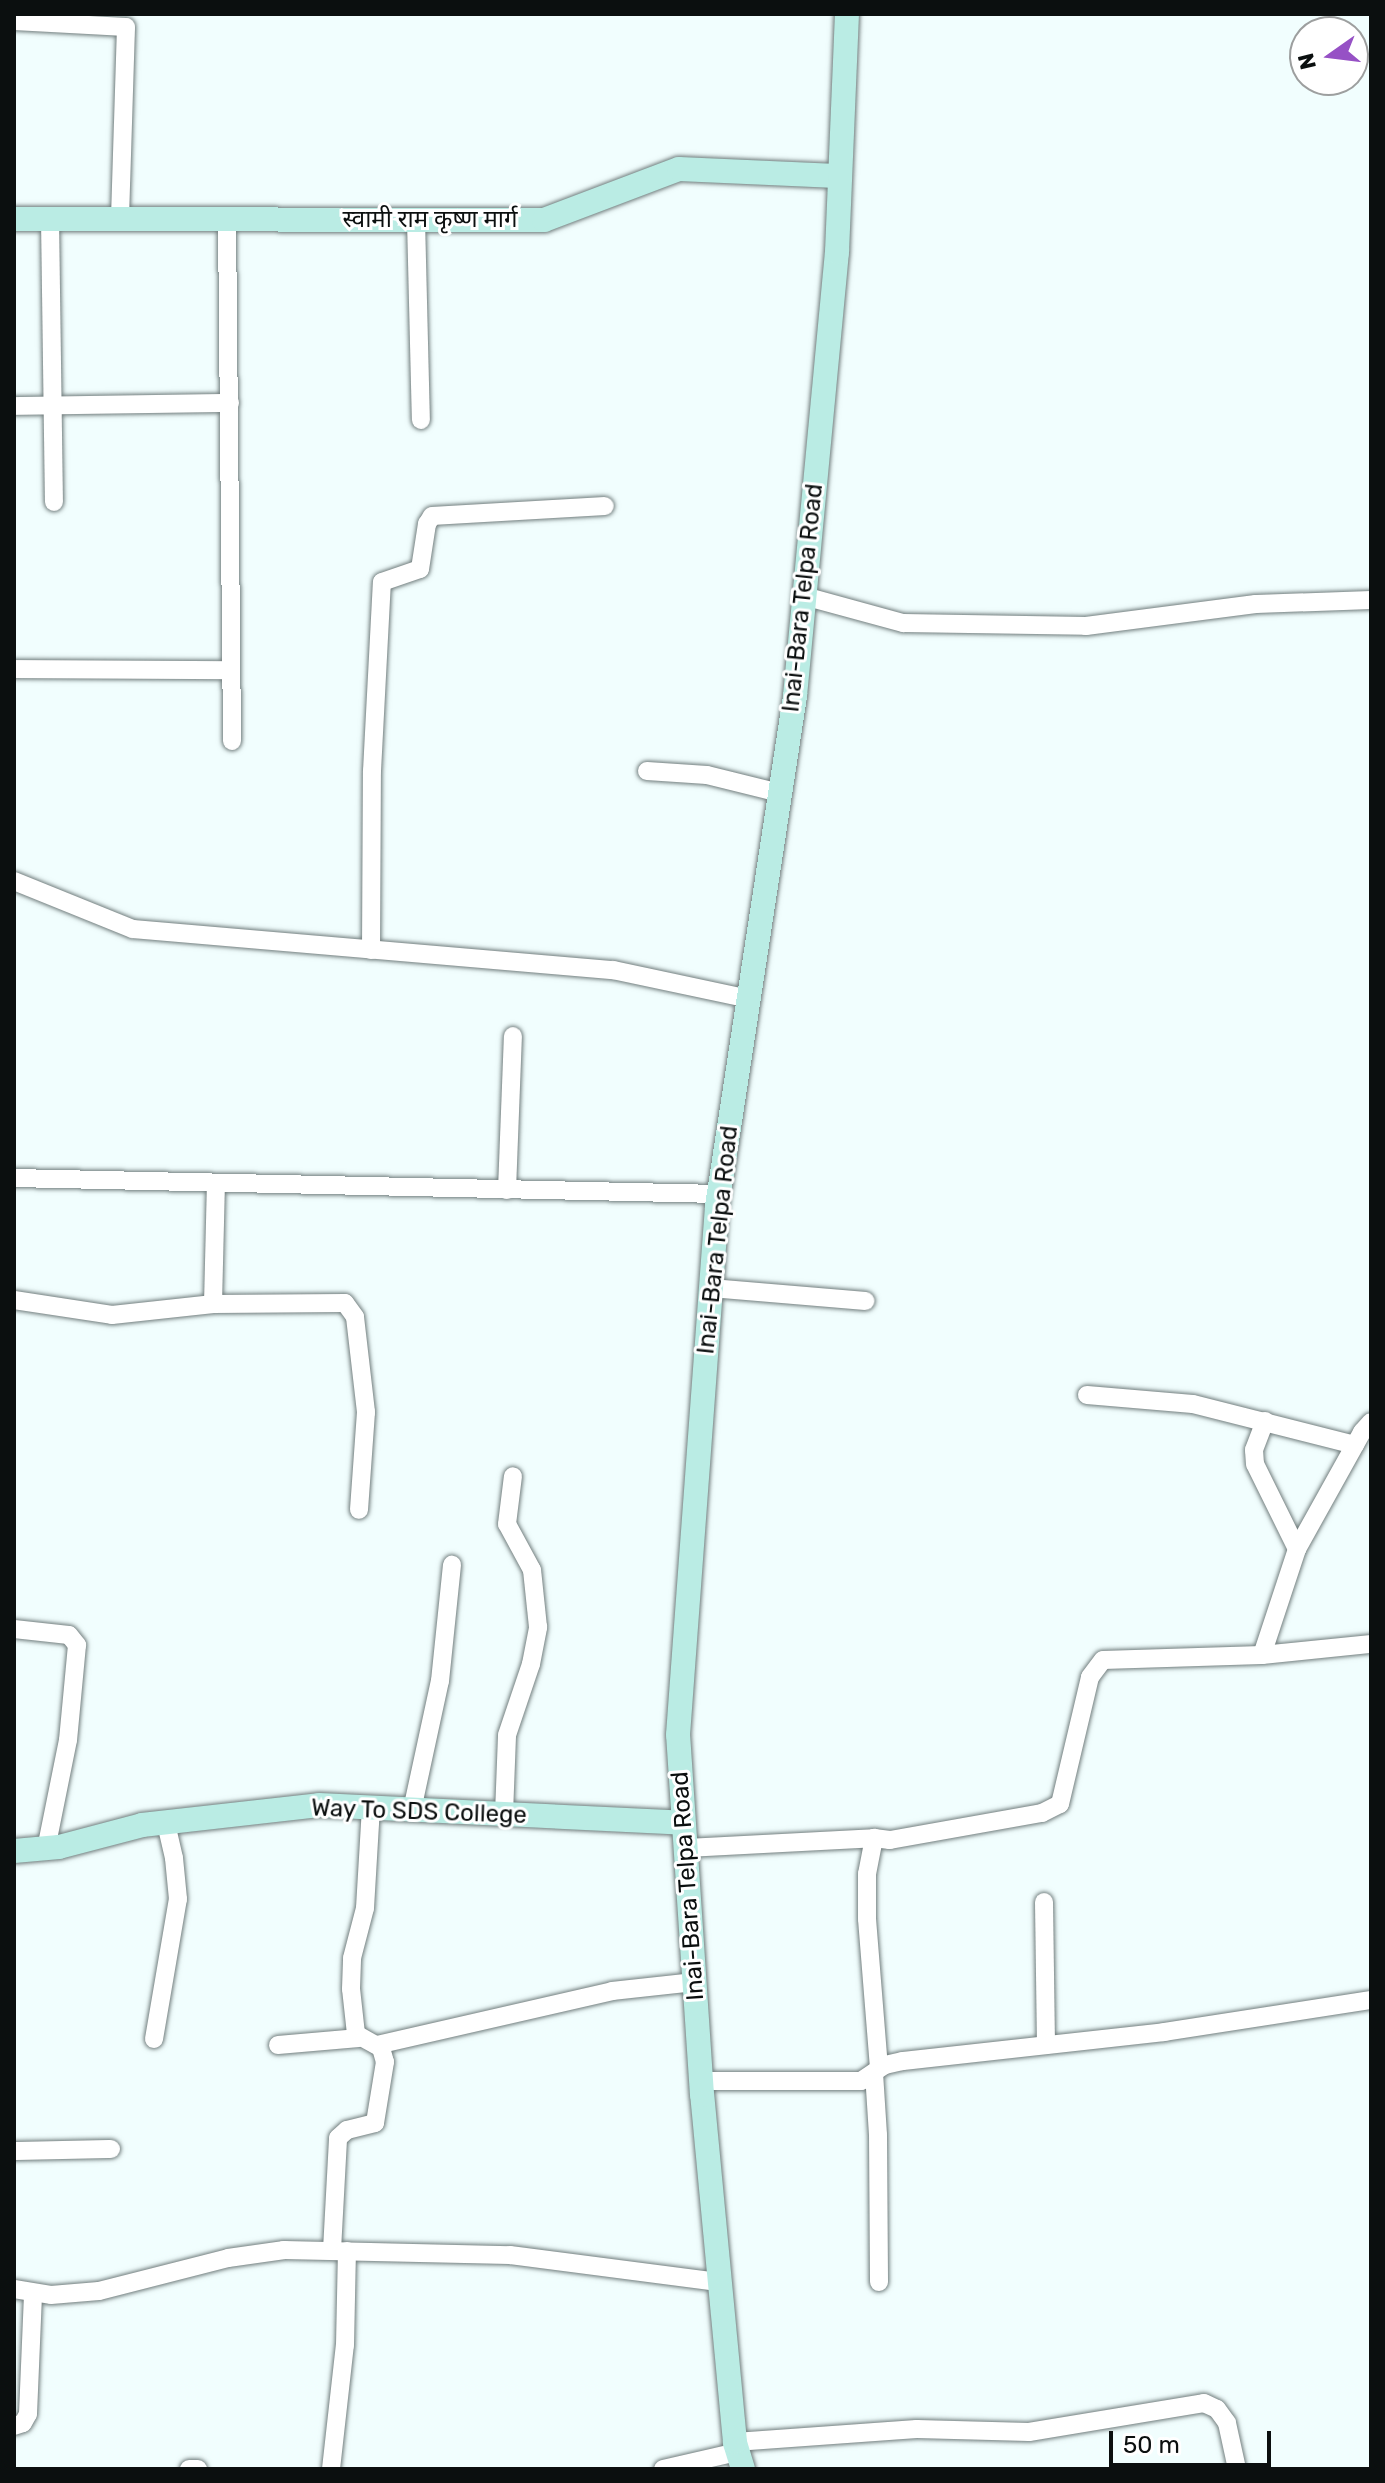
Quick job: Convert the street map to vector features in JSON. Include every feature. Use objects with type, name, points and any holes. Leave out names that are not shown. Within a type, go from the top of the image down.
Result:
[{"type":"street","name":"Inai-Bara Telpa Road","points":[[738,2454],[718,2282],[701,2081],[678,1735],[719,1194],[795,696],[837,252],[837,176],[847,14]]},
{"type":"street","points":[[14,21],[126,27],[120,219]]},
{"type":"street","name":"स्वामी राम कृष्ण मार्ग","points":[[14,219],[544,220],[679,169],[837,176]]},
{"type":"street","points":[[50,219],[54,502]]},
{"type":"street","points":[[227,219],[232,741]]},
{"type":"street","points":[[416,220],[421,420]]},
{"type":"street","points":[[14,406],[230,403]]},
{"type":"street","points":[[371,950],[372,771],[382,582],[420,569],[427,524],[432,516],[605,506]]},
{"type":"street","points":[[804,596],[903,623],[1086,626],[1256,604],[1371,600]]},
{"type":"street","points":[[14,669],[229,670]]},
{"type":"street","points":[[647,771],[707,775],[780,793]]},
{"type":"street","points":[[14,881],[133,929],[613,970],[749,999]]},
{"type":"street","points":[[507,1190],[513,1036]]},
{"type":"street","points":[[14,1178],[719,1194]]},
{"type":"street","points":[[213,1304],[216,1184]]},
{"type":"street","points":[[711,1288],[865,1301]]},
{"type":"street","points":[[14,1300],[112,1315],[213,1304],[345,1303],[353,1311],[366,1412],[359,1510]]},
{"type":"street","points":[[1087,1395],[1193,1404],[1355,1445]]},
{"type":"street","points":[[1265,1421],[1254,1450],[1255,1464],[1297,1549]]},
{"type":"street","points":[[1262,1655],[1297,1549],[1371,1422]]},
{"type":"street","points":[[504,1814],[507,1735],[531,1664],[538,1627],[535,1580],[507,1524],[513,1476]]},
{"type":"street","points":[[412,1810],[440,1681],[452,1565]]},
{"type":"street","points":[[14,1629],[69,1635],[77,1645],[68,1740],[46,1849]]},
{"type":"street","points":[[686,1848],[874,1838],[890,1840],[1042,1813],[1060,1804],[1065,1796],[1090,1677],[1097,1663],[1103,1660],[1262,1655],[1371,1644]]},
{"type":"street","name":"Way To SDS College","points":[[14,1851],[46,1849],[166,1822],[319,1805],[684,1823]]},
{"type":"street","points":[[359,2038],[350,1970],[365,1908],[371,1808]]},
{"type":"street","points":[[154,2039],[178,1899],[166,1822]]},
{"type":"street","points":[[874,1838],[867,1874],[867,1919],[876,2070],[879,2282]]},
{"type":"street","points":[[1044,1902],[1046,2045]]},
{"type":"street","points":[[377,2045],[612,1991],[695,1982]]},
{"type":"street","points":[[701,2081],[853,2082],[903,2061],[1164,2032],[1371,2000]]},
{"type":"street","points":[[278,2045],[359,2038],[377,2045],[384,2052],[377,2119],[367,2127],[347,2130],[338,2138],[345,2345],[331,2469]]},
{"type":"street","points":[[14,2151],[111,2149]]},
{"type":"street","points":[[14,2289],[68,2295],[99,2291],[256,2252],[340,2250],[510,2255],[718,2282]]},
{"type":"street","points":[[14,2426],[23,2423],[28,2414],[33,2293]]},
{"type":"street","points":[[663,2469],[738,2454],[917,2429],[1029,2432],[1204,2403],[1217,2409],[1227,2423],[1237,2469]]},
{"type":"street","points":[[189,2469],[198,2469]]}]
